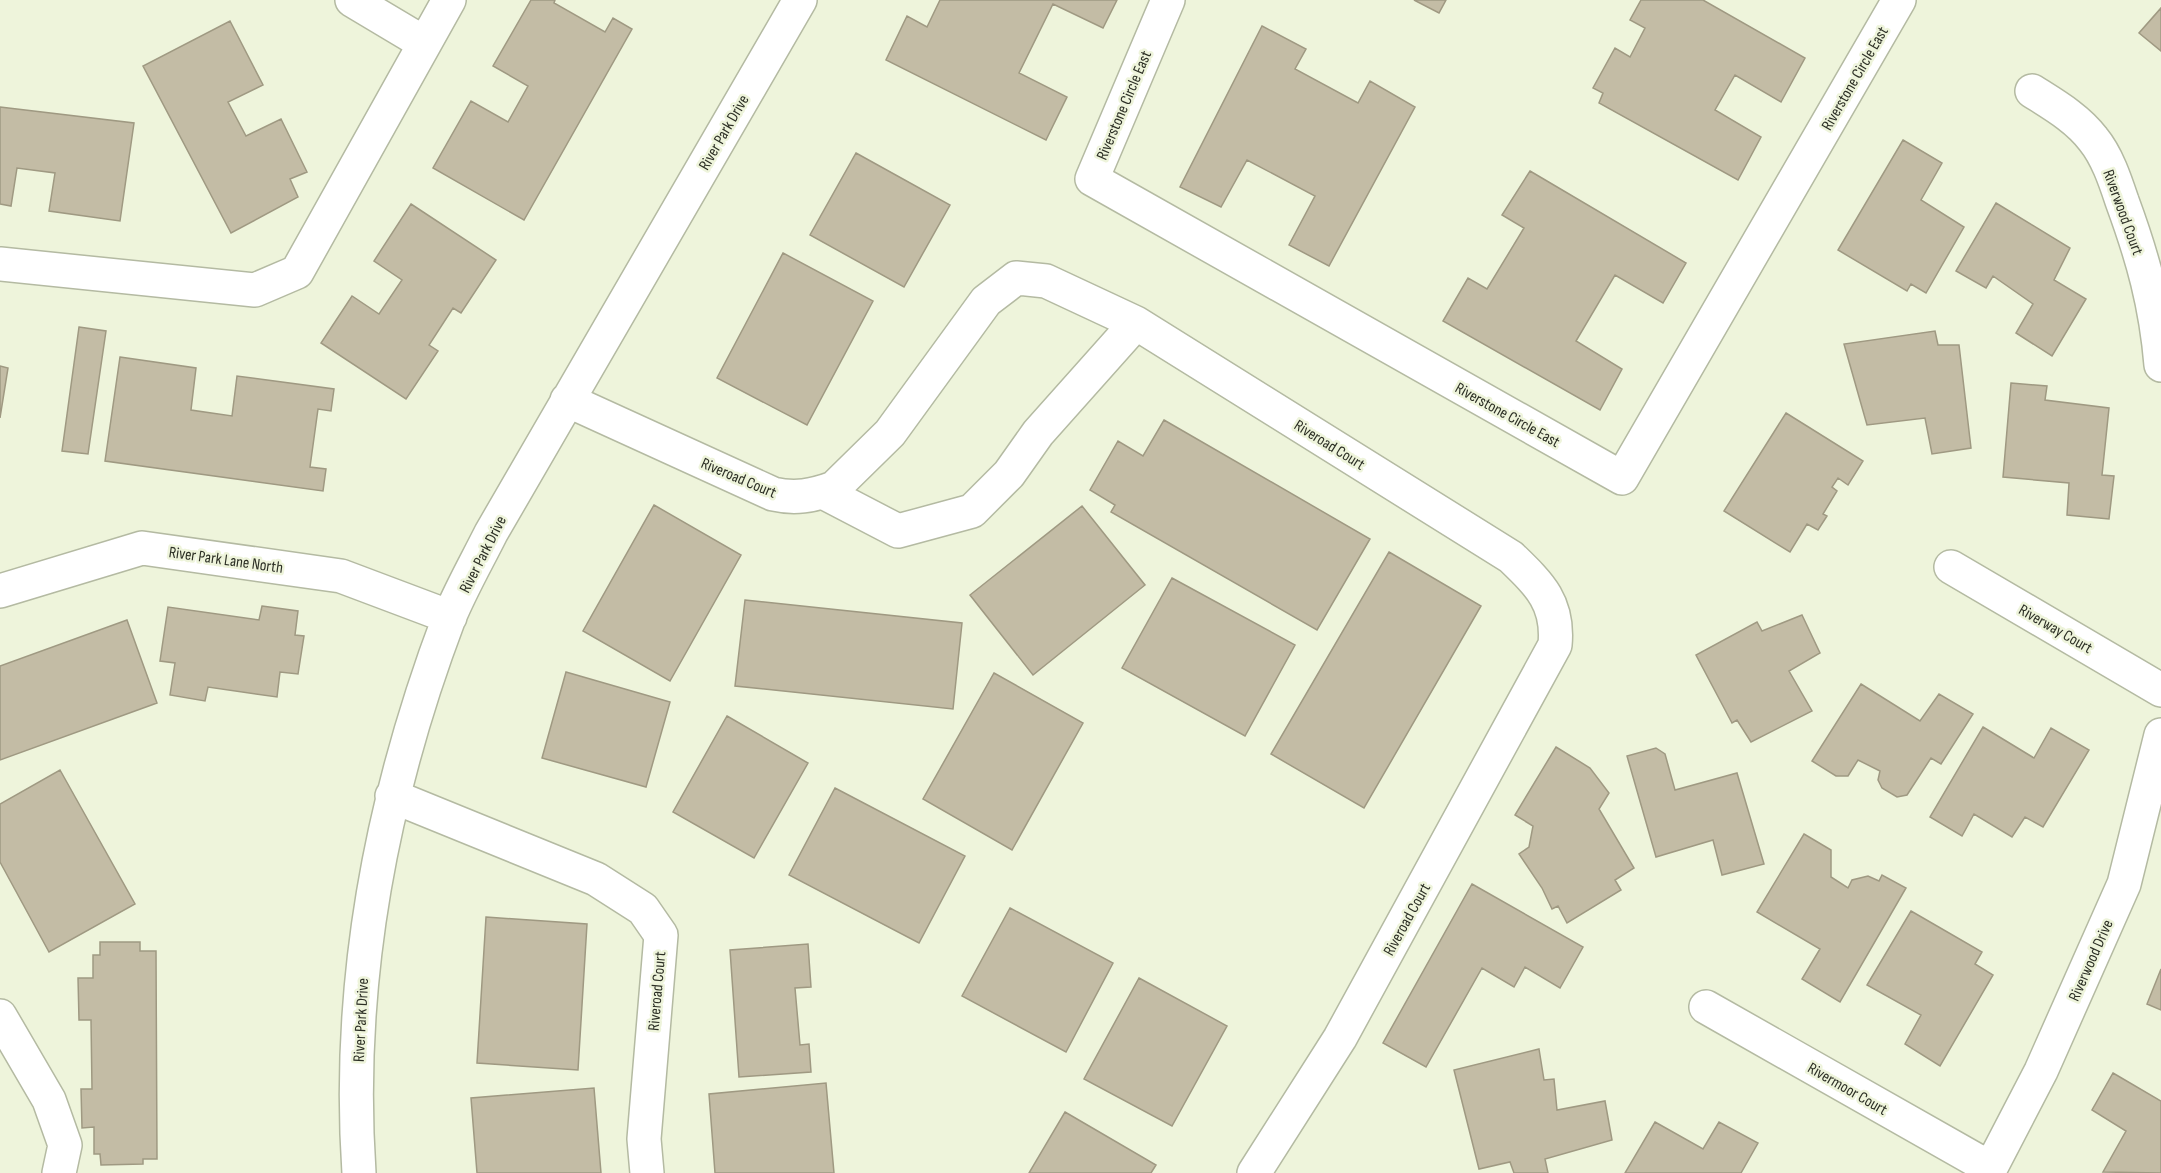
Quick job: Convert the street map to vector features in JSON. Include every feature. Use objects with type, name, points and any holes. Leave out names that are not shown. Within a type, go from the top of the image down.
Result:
[{"type":"street","points":[[352,0],[424,44]]},
{"type":"street","points":[[0,264],[255,290],[297,272],[449,0]]},
{"type":"street","name":"River Park Drive","points":[[359,1173],[356,1099],[362,977],[371,906],[392,796],[450,617],[491,533],[800,0]]},
{"type":"street","name":"Riverstone Circle East","points":[[1167,0],[1092,179],[1622,478],[1889,3]]},
{"type":"street","name":"Riverwood Court","points":[[2032,91],[2068,114],[2094,139],[2113,176],[2137,242],[2156,314],[2161,365]]},
{"type":"street","name":"Riveroad Court","points":[[567,400],[773,494],[795,499],[834,488],[890,433],[986,301],[1016,278],[1046,281],[1136,323],[1511,557],[1543,588],[1557,623],[1554,645],[1340,1038],[1254,1173]]},
{"type":"street","points":[[823,492],[898,531],[972,511],[1009,474],[1038,433],[1136,323]]},
{"type":"street","name":"River Park Lane North","points":[[0,591],[142,548],[341,576],[450,617]]},
{"type":"street","name":"Riverway Court","points":[[1951,567],[2161,690]]},
{"type":"street","name":"Riverwood Drive","points":[[1989,1171],[2041,1071],[2124,884],[2161,735]]},
{"type":"street","name":"Riveroad Court","points":[[392,796],[596,879],[643,909],[661,935],[644,1140],[647,1173]]},
{"type":"street","name":"Rivermoor Court","points":[[1706,1007],[1989,1171]]},
{"type":"street","points":[[0,1016],[49,1100],[65,1145],[59,1173]]},
{"type":"building","points":[[531,0],[555,0],[554,3],[605,32],[613,18],[632,29],[524,220],[433,168],[471,101],[508,122],[528,86],[493,66]]},
{"type":"building","points":[[940,0],[1117,0],[1103,28],[1053,4],[1019,73],[1067,97],[1046,140],[886,60],[907,16],[927,27]]},
{"type":"building","points":[[1414,0],[1446,0],[1439,13]]},
{"type":"building","points":[[1641,0],[1703,0],[1805,58],[1781,102],[1735,75],[1715,110],[1761,137],[1738,180],[1599,103],[1603,93],[1593,88],[1615,48],[1630,57],[1645,28],[1630,20]]},
{"type":"building","points":[[2161,8],[2161,51],[2139,33]]},
{"type":"building","points":[[230,21],[263,85],[228,102],[246,136],[281,119],[307,172],[290,179],[298,197],[231,233],[143,66]]},
{"type":"building","points":[[1262,26],[1306,49],[1295,69],[1358,103],[1370,81],[1415,107],[1329,266],[1289,245],[1315,196],[1247,160],[1221,207],[1180,187]]},
{"type":"building","points":[[0,107],[134,123],[120,221],[49,211],[55,173],[17,168],[11,206],[0,204]]},
{"type":"building","points":[[1903,140],[1942,163],[1921,200],[1964,227],[1926,293],[1911,284],[1907,291],[1838,250]]},
{"type":"building","points":[[856,153],[950,205],[904,287],[810,235]]},
{"type":"building","points":[[1530,171],[1686,263],[1663,303],[1615,275],[1576,341],[1622,369],[1600,410],[1443,321],[1468,278],[1487,289],[1524,228],[1502,215]]},
{"type":"building","points":[[1996,203],[2070,248],[2054,280],[2086,299],[2052,356],[2016,333],[2033,304],[1993,276],[1986,288],[1956,271]]},
{"type":"building","points":[[411,204],[496,260],[461,313],[453,308],[429,345],[438,351],[406,399],[321,343],[352,296],[379,314],[402,280],[374,261]]},
{"type":"building","points":[[783,253],[873,301],[807,425],[717,378]]},
{"type":"building","points":[[79,327],[106,331],[88,454],[62,451]]},
{"type":"building","points":[[1935,331],[1938,345],[1959,345],[1971,448],[1932,454],[1925,418],[1867,425],[1844,344]]},
{"type":"building","points":[[120,357],[196,368],[191,410],[232,416],[237,376],[334,389],[331,411],[318,409],[310,467],[326,469],[323,491],[105,461]]},
{"type":"building","points":[[0,366],[8,368],[0,418]]},
{"type":"building","points":[[2011,383],[2047,386],[2045,400],[2109,408],[2102,475],[2114,476],[2109,519],[2067,515],[2069,483],[2003,477]]},
{"type":"building","points":[[1786,413],[1863,461],[1848,485],[1838,478],[1832,487],[1837,491],[1823,514],[1827,516],[1818,530],[1807,524],[1790,552],[1724,511]]},
{"type":"building","points":[[1164,420],[1370,539],[1317,630],[1111,512],[1115,505],[1090,490],[1118,441],[1143,456]]},
{"type":"building","points":[[654,505],[741,555],[670,681],[583,631]]},
{"type":"building","points":[[1082,506],[1145,585],[1033,675],[970,595]]},
{"type":"building","points":[[1389,552],[1481,606],[1364,808],[1271,754]]},
{"type":"building","points":[[1172,578],[1295,645],[1245,736],[1122,668]]},
{"type":"building","points":[[745,600],[962,623],[953,709],[735,686]]},
{"type":"building","points":[[262,606],[298,611],[295,635],[304,636],[298,674],[280,672],[277,697],[208,687],[205,701],[170,695],[175,663],[160,661],[168,607],[259,620]]},
{"type":"building","points":[[1802,615],[1820,653],[1789,671],[1812,711],[1751,742],[1737,720],[1732,723],[1696,655],[1757,622],[1762,631]]},
{"type":"building","points":[[127,620],[157,703],[0,760],[0,666]]},
{"type":"building","points":[[566,672],[670,702],[646,787],[542,758]]},
{"type":"building","points":[[994,673],[1083,723],[1012,850],[923,799]]},
{"type":"building","points":[[1861,684],[1920,721],[1939,694],[1973,714],[1941,764],[1931,758],[1907,795],[1897,797],[1882,788],[1878,780],[1880,771],[1858,760],[1848,776],[1836,776],[1812,761]]},
{"type":"building","points":[[727,716],[808,763],[754,858],[673,812]]},
{"type":"building","points":[[1983,727],[2034,758],[2051,728],[2089,750],[2043,827],[2025,817],[2012,837],[1974,814],[1962,836],[1930,817]]},
{"type":"building","points":[[1556,747],[1590,768],[1609,793],[1599,809],[1634,868],[1615,880],[1621,890],[1567,923],[1558,906],[1552,909],[1542,888],[1519,854],[1529,847],[1533,826],[1515,815]]},
{"type":"building","points":[[1656,748],[1665,754],[1675,790],[1737,773],[1764,864],[1722,875],[1713,840],[1656,857],[1627,756]]},
{"type":"building","points":[[60,770],[135,904],[49,952],[0,862],[0,804]]},
{"type":"building","points":[[835,788],[965,856],[919,943],[789,875]]},
{"type":"building","points":[[1804,834],[1831,850],[1831,877],[1848,888],[1852,880],[1868,876],[1879,881],[1882,875],[1906,888],[1840,1002],[1802,979],[1820,949],[1757,912]]},
{"type":"building","points":[[1472,884],[1583,947],[1560,988],[1525,967],[1514,987],[1482,968],[1426,1067],[1383,1043]]},
{"type":"building","points":[[1010,908],[1113,963],[1066,1052],[962,996]]},
{"type":"building","points":[[1911,911],[1982,952],[1975,964],[1993,975],[1940,1066],[1905,1044],[1921,1015],[1867,985]]},
{"type":"building","points":[[486,917],[587,924],[578,1070],[477,1063]]},
{"type":"building","points":[[100,942],[140,942],[140,951],[156,951],[157,1159],[143,1159],[143,1164],[101,1165],[100,1154],[94,1154],[94,1127],[82,1128],[81,1089],[92,1089],[91,1020],[79,1020],[78,978],[93,978],[93,955],[100,955]]},
{"type":"building","points":[[808,944],[811,987],[795,988],[800,1045],[809,1044],[811,1072],[739,1077],[730,950]]},
{"type":"building","points":[[2161,969],[2161,1010],[2147,1004]]},
{"type":"building","points":[[1139,978],[1227,1026],[1172,1126],[1084,1079]]},
{"type":"building","points":[[1539,1049],[1544,1080],[1554,1079],[1557,1110],[1605,1101],[1612,1140],[1545,1159],[1548,1173],[1514,1173],[1510,1162],[1479,1169],[1454,1070]]},
{"type":"building","points":[[2113,1073],[2161,1101],[2161,1173],[2103,1172],[2126,1131],[2092,1110]]},
{"type":"building","points":[[826,1083],[834,1173],[715,1173],[709,1094]]},
{"type":"building","points":[[594,1088],[601,1173],[477,1173],[471,1098]]},
{"type":"building","points":[[1065,1112],[1156,1165],[1151,1173],[1029,1173]]},
{"type":"building","points":[[1655,1122],[1703,1149],[1719,1122],[1758,1143],[1741,1173],[1625,1173]]}]
